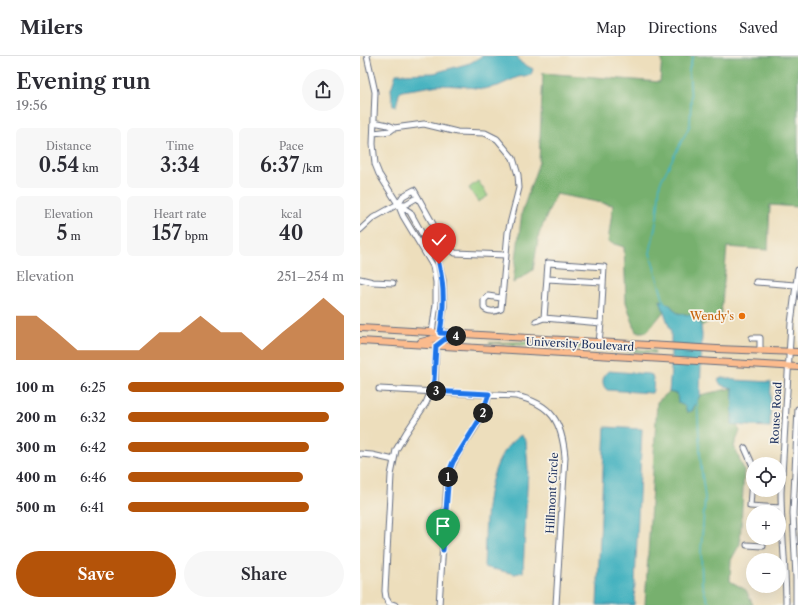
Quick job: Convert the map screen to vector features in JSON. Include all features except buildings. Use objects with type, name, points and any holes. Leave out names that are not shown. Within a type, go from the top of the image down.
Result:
[{"type":"main road","name":"University Boulevard","points":[[360,328],[599,343],[798,352]]},
{"type":"main road","points":[[410,344],[429,341],[436,338],[440,333]]},
{"type":"main road","points":[[436,346],[445,339],[463,334]]},
{"type":"main road","name":"University Boulevard","points":[[360,341],[798,367]]},
{"type":"street","points":[[367,56],[375,92],[375,164],[379,174],[433,266],[436,282],[436,304],[432,333]]},
{"type":"street","points":[[374,122],[394,128]]},
{"type":"street","points":[[374,133],[390,131],[394,128],[424,124],[457,132],[485,133],[502,143],[514,158],[519,188],[508,232],[501,298]]},
{"type":"street","points":[[360,230],[373,218],[398,204],[403,196],[414,190],[443,242],[455,253],[506,256]]},
{"type":"street","points":[[398,204],[406,204],[418,198]]},
{"type":"street","points":[[398,204],[410,212],[439,264],[443,280],[444,306],[440,333]]},
{"type":"street","points":[[544,318],[548,263],[604,267],[599,343]]},
{"type":"street","name":"Rouse Road","points":[[781,505],[790,352],[795,285],[798,270]]},
{"type":"street","points":[[547,279],[603,282]]},
{"type":"street","points":[[360,280],[373,282],[393,282]]},
{"type":"street","points":[[756,282],[795,285]]},
{"type":"street","points":[[566,320],[562,322],[536,321],[544,318],[601,323]]},
{"type":"street","points":[[752,338],[760,338],[760,351]]},
{"type":"street","points":[[395,605],[389,603],[386,598],[385,591],[391,475],[396,450],[426,404],[431,391],[434,380],[436,346]]},
{"type":"street","name":"Hillmont Circle","points":[[379,388],[516,396],[531,399],[553,415],[564,439],[566,457],[556,605]]},
{"type":"street","points":[[439,605],[449,472],[453,462],[481,417],[489,394]]},
{"type":"street","name":"Rouse Road","points":[[796,605],[793,513],[796,491],[798,409]]},
{"type":"street","points":[[745,448],[753,466],[750,505]]},
{"type":"street","points":[[360,454],[394,460]]},
{"type":"street","points":[[747,545],[763,546]]},
{"type":"street","name":"Rouse Road","points":[[783,545],[786,605]]},
{"type":"green space","points":[[662,56],[798,56],[798,207],[770,205],[768,250],[727,247],[721,315],[701,326],[696,316],[677,313],[670,305],[660,300],[664,311],[647,332],[636,332],[626,302],[624,247],[608,242],[613,205],[556,194],[539,234],[533,270],[513,283],[522,212],[539,162],[543,73],[660,82]]},
{"type":"green space","points":[[478,181],[488,196],[478,202],[469,188]]},
{"type":"green space","points":[[524,342],[655,351],[655,353],[489,343]]},
{"type":"green space","points":[[733,388],[732,425],[737,426],[740,431],[734,446],[744,470],[740,544],[731,560],[730,581],[746,590],[746,593],[747,593],[753,605],[645,605],[657,402],[669,392],[677,394],[687,412],[692,411],[700,395]]},
{"type":"water","points":[[482,56],[517,56],[521,63],[533,69],[531,75],[518,77],[498,86],[483,89],[439,85],[402,91],[399,94],[396,106],[393,106],[391,89],[396,74],[434,73],[470,63]]},
{"type":"water","points":[[660,300],[670,305],[677,313],[696,316],[701,326],[700,395],[692,411],[687,412],[685,406],[678,403],[677,394],[669,392],[671,369],[671,332]]},
{"type":"water","points":[[608,371],[652,375],[654,384],[652,393],[607,390],[604,386],[603,380],[604,375]]},
{"type":"water","points":[[722,377],[734,380],[771,382],[770,427],[732,425],[733,388],[721,385],[718,380]]},
{"type":"water","points":[[605,427],[642,429],[634,605],[597,605]]},
{"type":"water","points":[[521,435],[526,441],[528,469],[523,572],[515,574],[484,567],[485,536],[490,487],[494,472],[509,445]]},
{"type":"waterway","points":[[664,302],[650,253],[657,218],[660,183],[690,125],[691,101],[689,69],[693,56]]},
{"type":"waterway","points":[[697,401],[701,467],[705,498],[701,550],[702,584],[707,600],[713,605]]},
{"type":"place","name":"Wendy's","points":[[742,316]]},
{"type":"route","points":[[439,264],[443,280],[444,306],[440,333],[463,334],[445,339],[439,342],[436,346],[434,380],[431,391],[489,394],[481,417],[453,462],[449,472],[443,550]]}]
